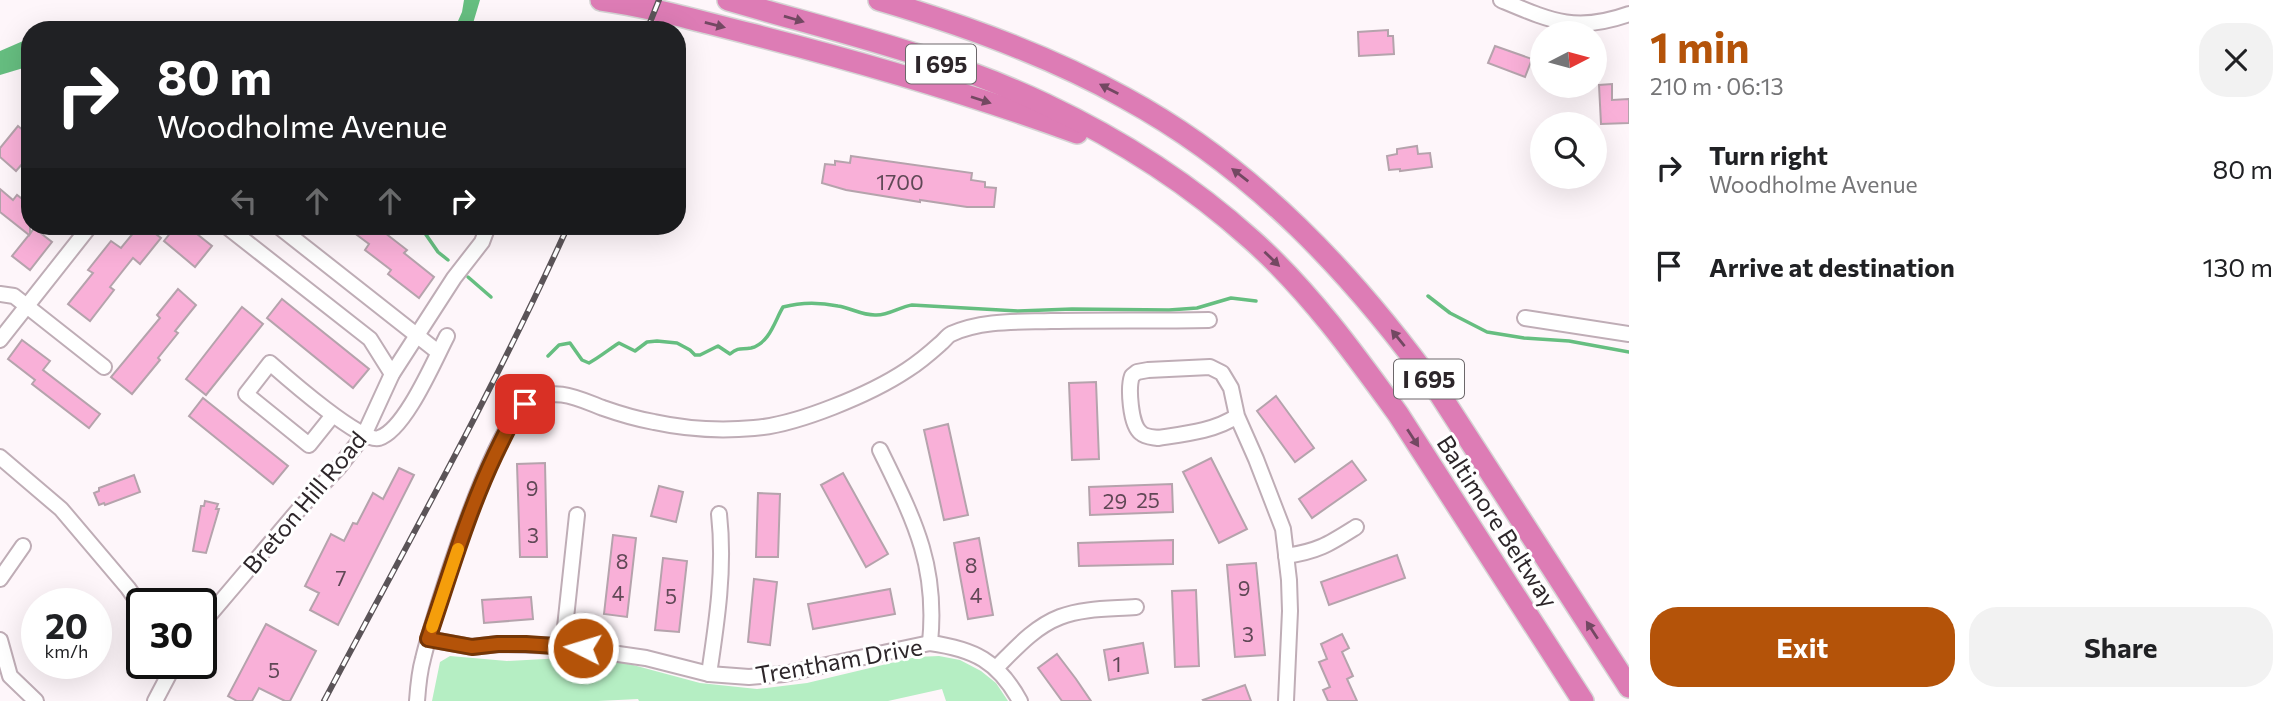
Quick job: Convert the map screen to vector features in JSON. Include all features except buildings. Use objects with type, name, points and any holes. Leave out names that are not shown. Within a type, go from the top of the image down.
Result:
[{"type":"highway","points":[[601,0],[681,16],[886,71],[1047,122],[1141,158]]},
{"type":"highway","name":"Baltimore Beltway","points":[[728,0],[906,52],[986,79],[1044,104],[1187,187],[1252,240],[1288,275],[1327,321],[1398,414],[1583,701]]},
{"type":"highway","name":"Baltimore Beltway","points":[[880,0],[1000,40],[1127,98],[1213,154],[1284,213],[1323,250],[1406,347],[1439,393],[1629,687]]},
{"type":"highway","points":[[893,0],[921,13]]},
{"type":"street","points":[[1501,0],[1551,20],[1567,23],[1600,23],[1629,14]]},
{"type":"street","points":[[0,340],[83,235]]},
{"type":"street","points":[[237,235],[370,339],[392,374]]},
{"type":"street","points":[[289,235],[438,352]]},
{"type":"street","name":"Breton Hill Road","points":[[217,606],[364,435],[392,374],[485,235]]},
{"type":"street","points":[[0,294],[14,296],[104,367]]},
{"type":"street","points":[[1525,318],[1629,334]]},
{"type":"street","points":[[417,701],[418,680],[428,639],[480,486],[514,415],[525,404],[538,397],[571,395],[604,408],[657,423],[723,429],[757,428],[813,414],[887,382],[940,345],[949,335],[981,325],[1209,320]]},
{"type":"street","points":[[333,415],[309,445],[246,394],[270,363],[333,415],[364,435],[374,439],[382,438],[404,417],[446,337]]},
{"type":"street","points":[[1237,416],[1227,423],[1210,428],[1158,438],[1149,437],[1141,433],[1134,423],[1130,392],[1132,376],[1148,370],[1203,367],[1222,373],[1231,388],[1237,416],[1283,529],[1290,611],[1286,701]]},
{"type":"street","points":[[880,450],[913,519],[925,553],[932,597],[930,643]]},
{"type":"street","points":[[0,457],[61,509],[128,588]]},
{"type":"street","points":[[709,674],[722,573],[719,514]]},
{"type":"street","points":[[564,646],[577,515]]},
{"type":"street","points":[[1286,556],[1313,552],[1356,527]]},
{"type":"street","points":[[0,579],[23,546]]},
{"type":"street","points":[[996,668],[1023,640],[1061,616],[1136,607]]},
{"type":"street","name":"Trentham Drive","points":[[428,639],[472,647],[498,644],[564,646],[646,658],[709,674],[749,677],[784,674],[930,643],[964,649],[996,668],[1007,679],[1020,701]]},
{"type":"street","points":[[0,640],[10,676],[36,701]]},
{"type":"street","points":[[155,701],[166,679]]},
{"type":"shaded area","points":[[464,0],[480,0],[474,21],[458,21]]},
{"type":"shaded area","points":[[21,42],[21,69],[0,75],[0,51]]},
{"type":"shaded area","points":[[450,656],[507,661],[607,658],[700,683],[757,689],[807,683],[916,657],[939,656],[960,660],[981,671],[996,683],[1008,701],[946,701],[942,689],[888,701],[432,701],[440,662]]},
{"type":"waterway","points":[[426,235],[438,252],[448,260]]},
{"type":"waterway","points":[[468,277],[491,297]]},
{"type":"waterway","points":[[1428,296],[1450,313],[1487,332],[1569,341],[1629,352]]},
{"type":"waterway","points":[[548,356],[559,345],[570,343],[582,360],[589,363],[619,343],[635,351],[647,342],[657,341],[677,343],[695,355],[718,346],[730,354],[738,349],[758,345],[771,330],[783,307],[803,303],[831,305],[875,315],[912,305],[1018,311],[1169,310],[1197,308],[1231,298],[1256,301]]},
{"type":"railway","points":[[651,21],[659,0]]},
{"type":"railway","points":[[324,701],[481,406],[564,235]]},
{"type":"slow traffic","points":[[432,627],[458,549]]},
{"type":"route","points":[[525,404],[514,415],[480,486],[428,639],[472,647],[526,644],[583,648]]}]
